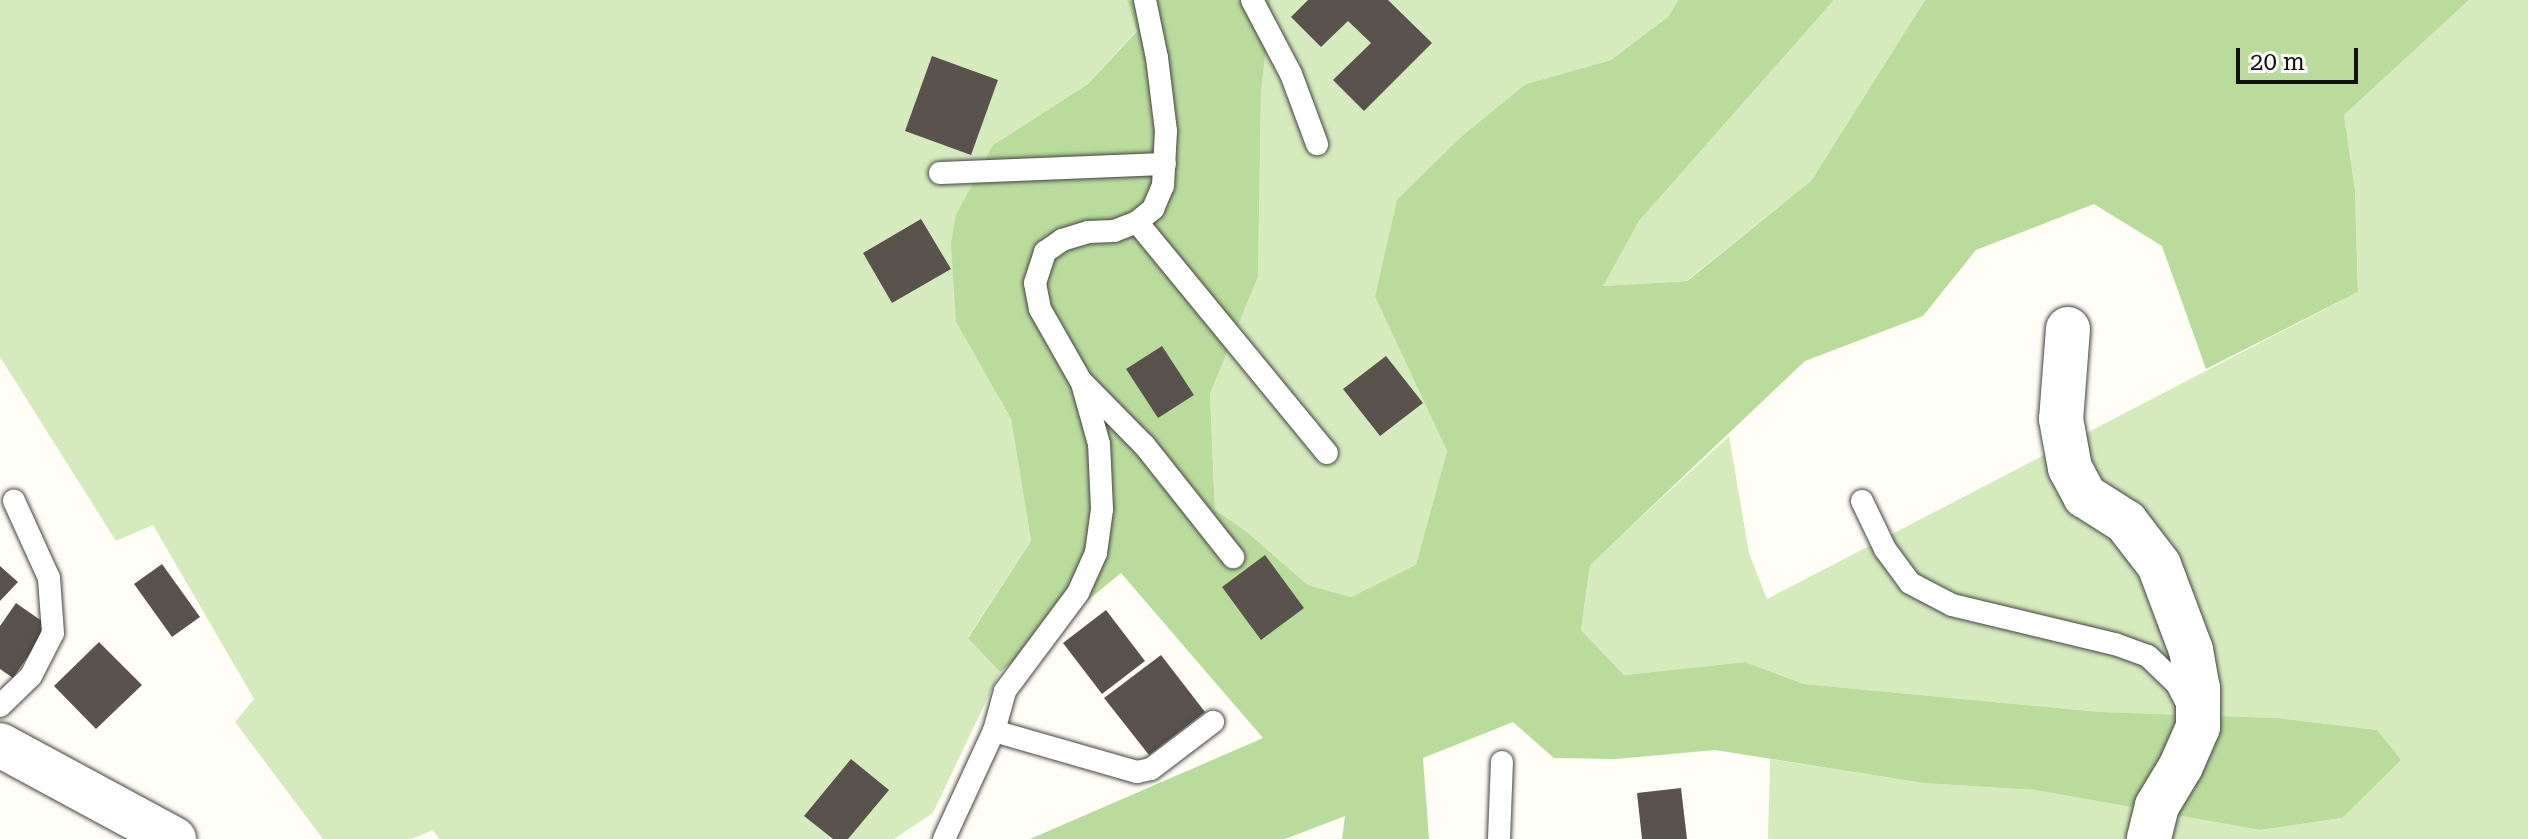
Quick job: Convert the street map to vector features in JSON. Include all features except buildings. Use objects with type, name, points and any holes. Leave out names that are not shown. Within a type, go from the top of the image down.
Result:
[{"type":"street","points":[[2068,329],[2061,419],[2070,468],[2085,496],[2126,522],[2159,565],[2191,650],[2198,688],[2198,727],[2181,766],[2157,806],[2149,839]]},
{"type":"street","points":[[0,745],[174,839]]},
{"type":"lane","points":[[944,839],[994,731],[1005,691],[1078,593],[1096,553],[1102,509],[1099,444],[1082,383],[1040,309],[1035,283],[1045,252],[1062,240],[1088,232],[1114,231],[1137,222],[1153,209],[1163,186],[1166,131],[1157,58],[1145,0]]},
{"type":"lane","points":[[1252,0],[1291,74],[1317,144]]},
{"type":"lane","points":[[940,173],[1165,164]]},
{"type":"lane","points":[[1137,222],[1327,453]]},
{"type":"lane","points":[[1082,383],[1145,446],[1233,557]]},
{"type":"lane","points":[[0,706],[31,676],[53,633],[49,578],[14,501]]},
{"type":"lane","points":[[1862,501],[1885,549],[1910,583],[1952,605],[2115,644],[2148,656],[2177,684],[2198,727]]},
{"type":"lane","points":[[994,731],[1137,772],[1151,769],[1213,722]]},
{"type":"lane","points":[[1499,839],[1502,762]]},
{"type":"green space","points":[[0,0],[1127,0],[1137,30],[1088,84],[993,145],[956,322],[1011,419],[1031,541],[968,637],[1000,672],[933,813],[894,839],[439,839],[433,830],[412,839],[323,839],[235,722],[254,699],[153,525],[116,541],[0,357]]},
{"type":"green space","points":[[1127,0],[1271,0],[1261,94],[1258,277],[1210,394],[1215,510],[1246,531],[1308,585],[1351,597],[1416,565],[1447,451],[1375,297],[1397,200],[1461,137],[1526,84],[1611,60],[1669,16],[1678,0],[1834,0],[1639,221],[1603,286],[1687,281],[1811,181],[1925,0],[2469,0],[2344,115],[2355,190],[2358,292],[2206,369],[2162,246],[2094,204],[1976,250],[1923,316],[1805,361],[1590,565],[1581,630],[1624,675],[1745,662],[1804,684],[2101,712],[2278,718],[2377,730],[2401,760],[2342,818],[2260,830],[2035,790],[1923,783],[1715,750],[1616,759],[1554,758],[1513,722],[1423,758],[1429,839],[1342,839],[1345,816],[1285,839],[1030,839],[1263,738],[1121,573],[1000,672],[968,638],[1031,541],[1011,419],[956,322],[951,243],[956,215],[993,145],[1088,84],[1137,31]]},
{"type":"green space","points":[[1271,0],[1678,0],[1669,16],[1611,60],[1526,84],[1375,297],[1447,451],[1416,566],[1351,597],[1308,585],[1246,531],[1215,510],[1210,394],[1258,277],[1261,94]]},
{"type":"green space","points":[[1834,0],[1925,0],[1811,181],[1686,281],[1602,286],[1639,221]]},
{"type":"green space","points":[[2469,0],[2528,0],[2528,839],[1768,839],[1770,759],[1923,783],[2035,790],[2260,830],[2342,818],[2377,730],[2278,718],[2101,712],[1804,684],[1745,662],[1624,675],[1581,630],[1590,564],[1729,436],[1749,553],[1767,599],[2358,292],[2355,190],[2344,115]]}]
